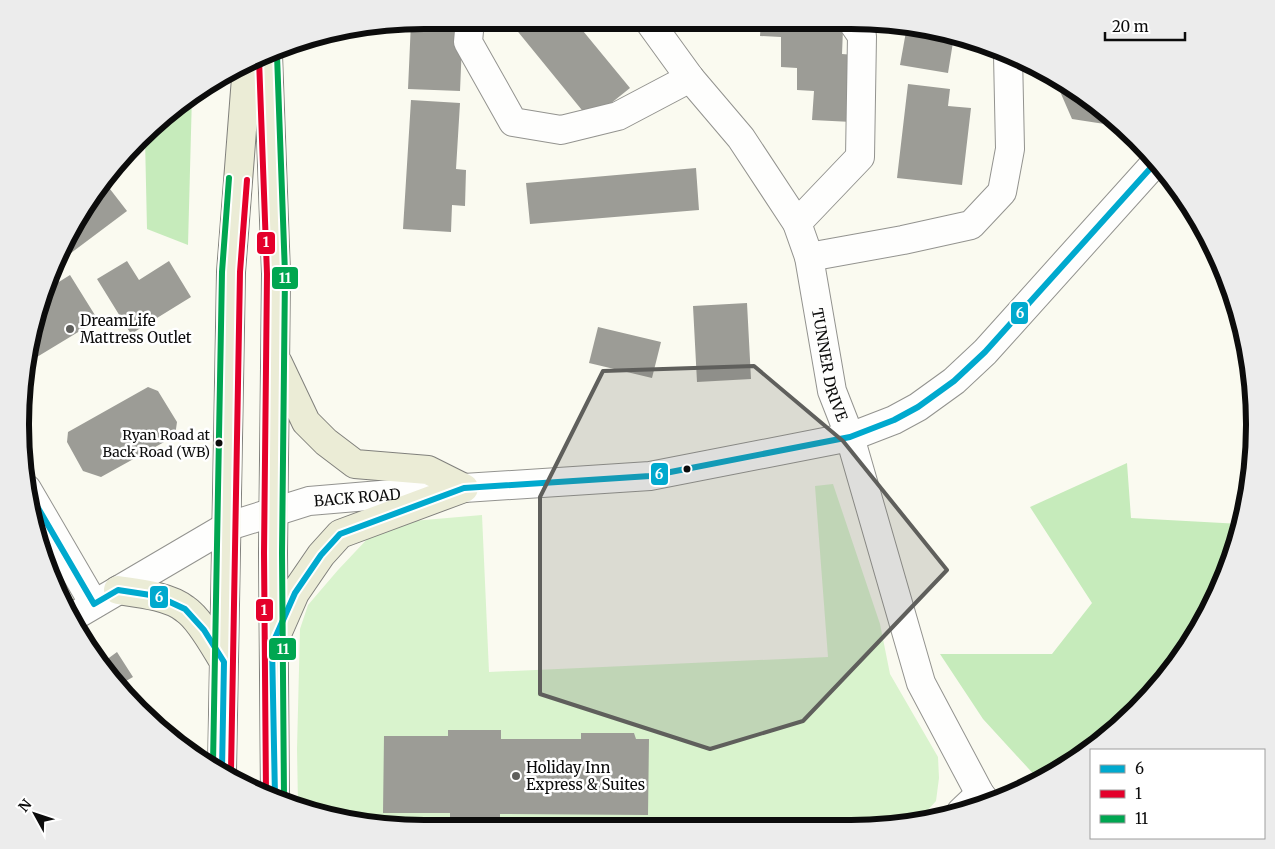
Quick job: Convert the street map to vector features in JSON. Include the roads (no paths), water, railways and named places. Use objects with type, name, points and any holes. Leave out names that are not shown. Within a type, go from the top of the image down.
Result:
[{"type":"main road","points":[[268,61],[276,274],[272,645],[274,790]]},
{"type":"main road","points":[[222,764],[231,272],[247,71]]},
{"type":"main road","points":[[275,357],[306,422],[326,442],[355,464],[428,470],[464,488]]},
{"type":"main road","points":[[272,645],[296,593],[321,555],[340,534],[464,488]]},
{"type":"main road","points":[[118,590],[157,596],[185,608],[204,630],[224,662]]},
{"type":"street","points":[[469,29],[468,42],[513,122],[561,130],[618,116],[690,78]]},
{"type":"street","name":"TUNNER DRIVE","points":[[655,29],[690,78],[741,138],[797,223],[809,257],[832,391],[850,437],[921,683],[975,800]]},
{"type":"street","points":[[797,223],[860,157],[862,36],[857,29]]},
{"type":"street","points":[[809,257],[971,225],[1002,192],[1010,148],[1008,62]]},
{"type":"street","name":"BACK ROAD","points":[[78,614],[226,527],[309,500],[650,476],[850,437],[894,420],[918,406],[954,380],[985,352],[1151,168]]},
{"type":"street","points":[[37,506],[94,604]]},
{"type":"place","name":"DreamLife Mattress Outlet","points":[[70,329]]},
{"type":"place","name":"Ryan Road at Back Road (WB)","points":[[219,443]]},
{"type":"place","name":"Holiday Inn Express & Suites","points":[[516,776]]}]
